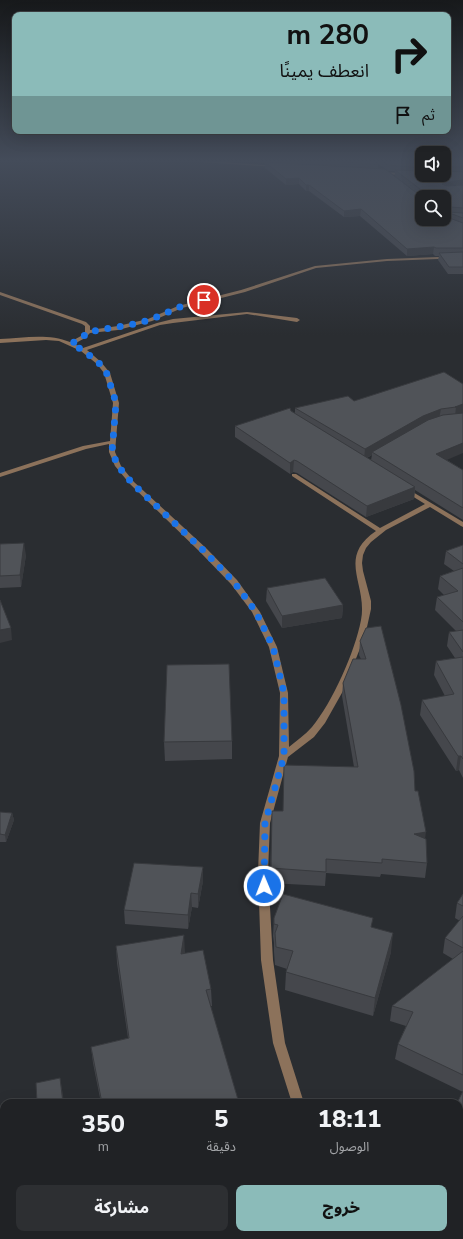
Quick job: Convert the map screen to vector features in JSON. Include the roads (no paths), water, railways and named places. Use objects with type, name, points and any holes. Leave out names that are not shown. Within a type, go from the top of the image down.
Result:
[{"type":"street","points":[[71,344],[83,337],[88,332],[118,328],[150,320],[180,307],[243,291],[315,267],[387,260],[463,257]]},
{"type":"street","points":[[0,293],[84,323],[87,326],[88,332]]},
{"type":"street","points":[[83,350],[159,324],[173,321],[247,313],[298,320]]},
{"type":"street","points":[[0,340],[46,338],[60,340],[83,350],[99,363],[107,374],[116,403],[112,452],[118,466],[132,483],[203,550],[234,582],[256,612],[273,647],[284,693],[284,756],[265,823],[263,879],[267,960],[279,1043],[297,1099]]},
{"type":"street","points":[[0,475],[85,446],[113,442]]},
{"type":"street","points":[[294,475],[380,532]]},
{"type":"street","points":[[397,484],[463,525]]},
{"type":"street","points":[[284,756],[314,731],[329,710],[351,662],[368,608],[358,561],[362,548],[370,538],[430,505]]}]
